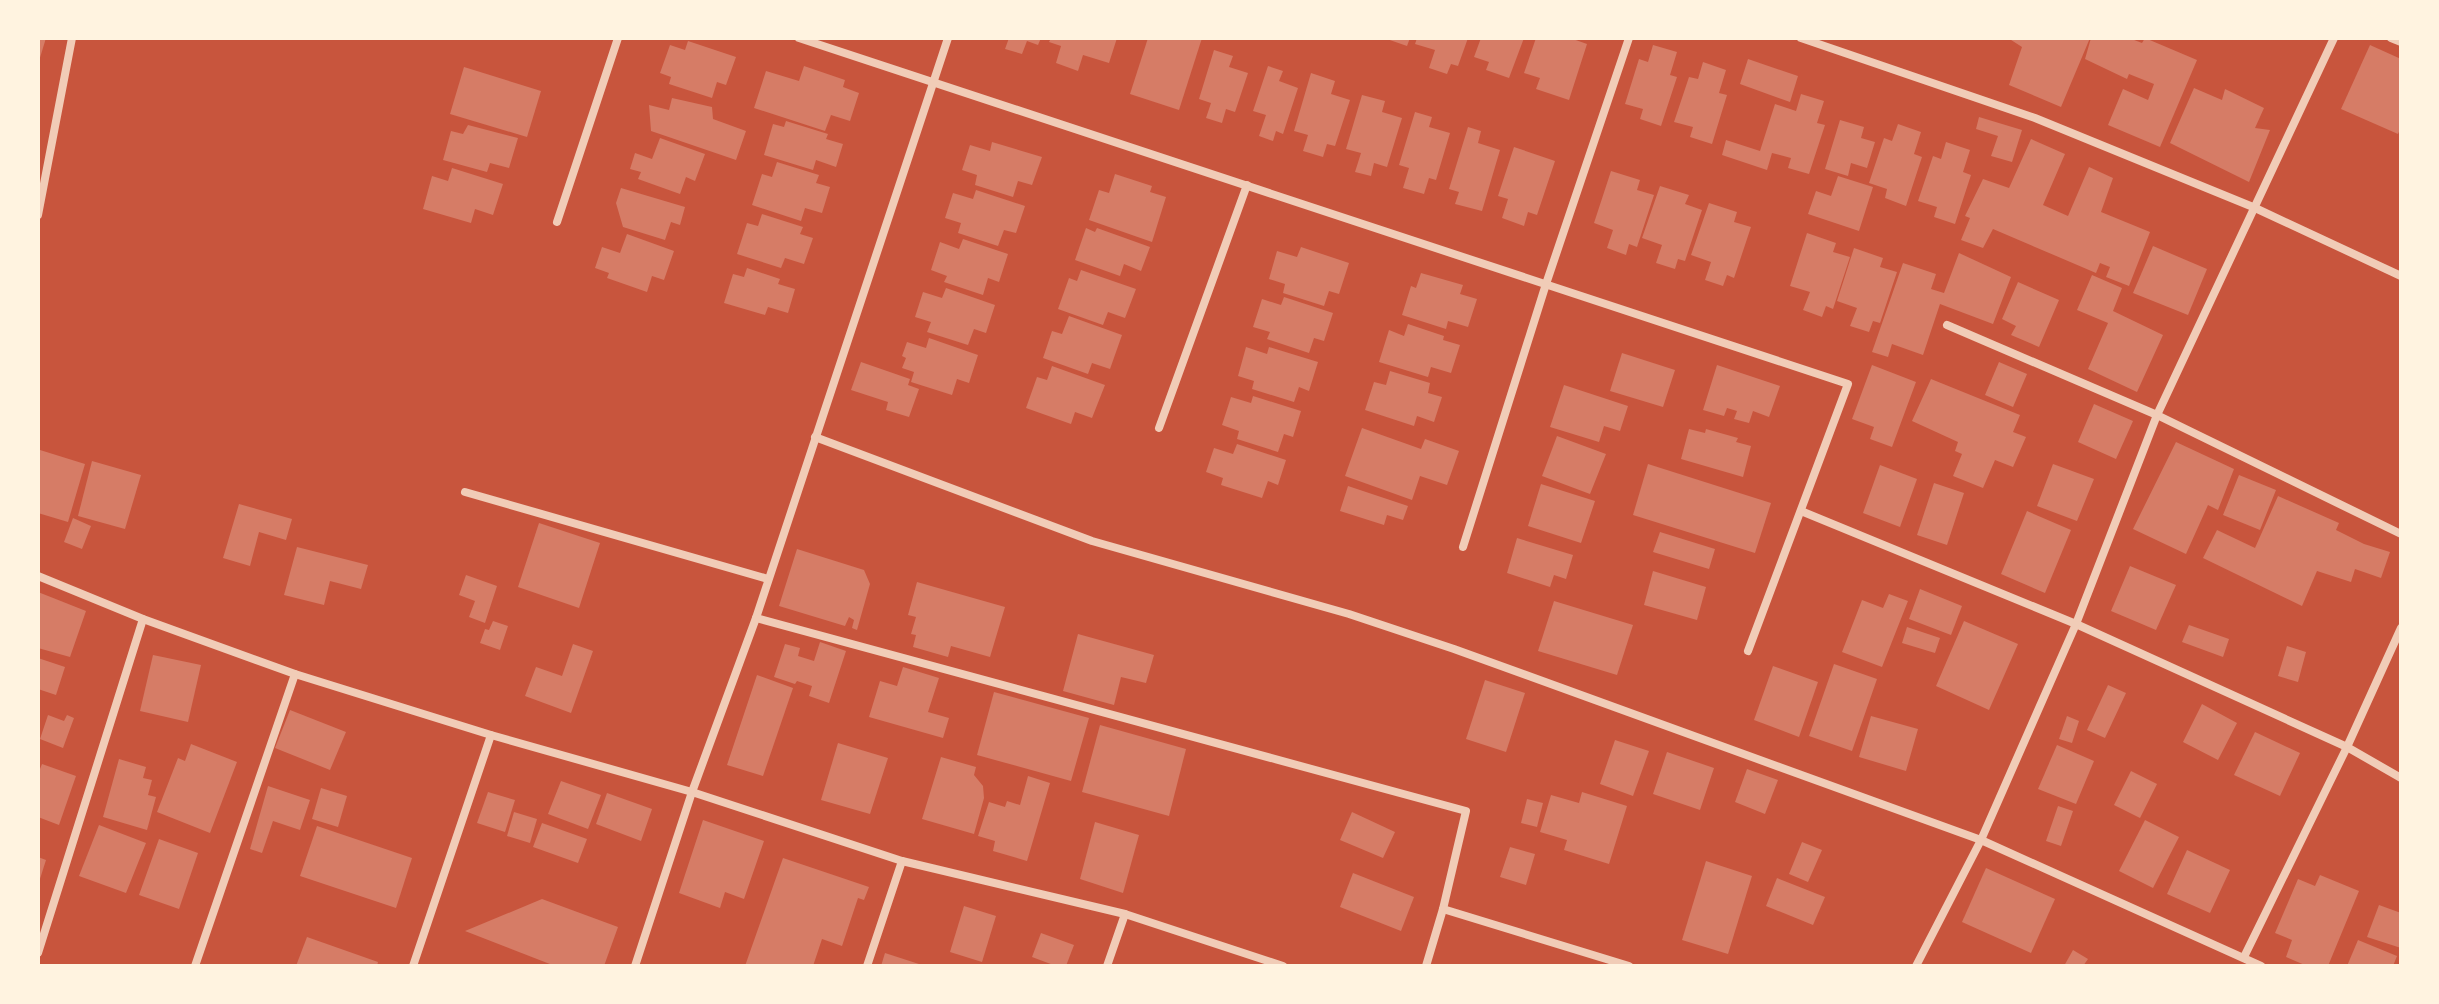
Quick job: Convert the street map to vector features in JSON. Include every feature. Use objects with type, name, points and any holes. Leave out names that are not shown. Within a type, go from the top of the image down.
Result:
[{"type":"street","points":[[38,215],[72,38]]},
{"type":"street","points":[[557,222],[618,38]]},
{"type":"street","points":[[799,38],[1848,384],[1748,651]]},
{"type":"street","points":[[635,966],[692,792],[756,618],[948,38]]},
{"type":"street","points":[[1463,547],[1546,284],[1629,38]]},
{"type":"street","points":[[1801,38],[2035,118],[2253,207],[2401,276]]},
{"type":"street","points":[[1916,966],[1981,840],[2076,624],[2157,415],[2334,38]]},
{"type":"street","points":[[2391,38],[2401,42]]},
{"type":"street","points":[[1159,428],[1247,185]]},
{"type":"street","points":[[1947,325],[2157,415],[2401,534]]},
{"type":"street","points":[[815,437],[1092,541],[1349,614],[1454,649],[1981,840],[2261,966]]},
{"type":"street","points":[[465,492],[768,579]]},
{"type":"street","points":[[1801,511],[2076,624],[2347,747],[2401,778]]},
{"type":"street","points":[[38,576],[143,619],[295,674],[491,735],[692,792],[902,861],[1125,914],[1283,966]]},
{"type":"street","points":[[756,618],[1466,811],[1426,966]]},
{"type":"street","points":[[38,953],[143,619]]},
{"type":"street","points":[[2244,957],[2347,747],[2401,628]]},
{"type":"street","points":[[195,966],[295,674]]},
{"type":"street","points":[[413,966],[491,735]]},
{"type":"street","points":[[867,966],[902,861]]},
{"type":"street","points":[[1443,909],[1629,966]]},
{"type":"street","points":[[1107,966],[1125,914]]},
{"type":"building","points":[[38,38],[46,38],[39,61],[38,61]]},
{"type":"building","points":[[1009,38],[1041,38],[1038,45],[1027,41],[1022,54],[1005,49]]},
{"type":"building","points":[[1051,38],[1117,38],[1109,63],[1083,55],[1078,71],[1056,63],[1061,46],[1049,42]]},
{"type":"building","points":[[1148,38],[1202,38],[1179,110],[1130,94]]},
{"type":"building","points":[[1384,38],[1410,38],[1407,46]]},
{"type":"building","points":[[1417,38],[1468,38],[1458,66],[1451,64],[1447,74],[1429,68],[1435,50],[1415,44]]},
{"type":"building","points":[[1481,38],[1524,38],[1509,78],[1486,70],[1489,62],[1474,57]]},
{"type":"building","points":[[1536,38],[1570,38],[1587,44],[1569,100],[1536,89],[1540,78],[1524,73]]},
{"type":"building","points":[[2008,38],[2090,38],[2061,107],[2009,85],[2022,47]]},
{"type":"building","points":[[2091,38],[2129,38],[2142,43],[2145,38],[2197,60],[2160,147],[2108,125],[2123,89],[2148,100],[2154,84],[2129,74],[2127,79],[2085,59]]},
{"type":"building","points":[[688,41],[736,57],[726,85],[717,82],[712,98],[669,84],[671,77],[660,73],[670,45],[685,50]]},
{"type":"building","points":[[1653,45],[1677,52],[1670,75],[1677,77],[1661,126],[1640,119],[1643,109],[1625,104],[1639,59],[1648,62]]},
{"type":"building","points":[[2370,45],[2401,59],[2401,127],[2398,134],[2341,109]]},
{"type":"building","points":[[1214,50],[1233,56],[1229,67],[1248,73],[1235,112],[1226,109],[1222,123],[1206,118],[1211,103],[1199,99]]},
{"type":"building","points":[[1748,59],[1798,76],[1790,102],[1740,84]]},
{"type":"building","points":[[1703,62],[1726,70],[1719,93],[1727,95],[1712,144],[1690,137],[1693,127],[1674,122],[1689,77],[1698,79]]},
{"type":"building","points":[[804,66],[845,80],[843,87],[859,93],[850,121],[831,115],[825,131],[754,108],[766,71],[799,81]]},
{"type":"building","points":[[1268,66],[1283,71],[1279,81],[1298,88],[1283,134],[1276,131],[1273,141],[1259,136],[1266,115],[1253,111]]},
{"type":"building","points":[[464,67],[541,91],[527,137],[450,114]]},
{"type":"building","points":[[1311,73],[1335,81],[1331,94],[1350,100],[1335,146],[1327,144],[1323,157],[1303,151],[1308,135],[1294,131]]},
{"type":"building","points":[[2194,88],[2222,100],[2225,89],[2264,108],[2255,128],[2270,130],[2249,182],[2170,143]]},
{"type":"building","points":[[1801,94],[1824,101],[1817,123],[1825,125],[1809,174],[1788,168],[1791,158],[1772,153],[1767,170],[1722,155],[1726,140],[1760,151],[1775,104],[1796,111]]},
{"type":"building","points":[[1362,95],[1385,101],[1382,112],[1402,118],[1387,167],[1374,163],[1371,176],[1355,172],[1361,153],[1346,149]]},
{"type":"building","points":[[672,98],[712,107],[713,119],[746,131],[736,160],[651,131],[649,105],[669,110]]},
{"type":"building","points":[[1415,112],[1432,117],[1429,127],[1450,133],[1436,180],[1429,178],[1424,194],[1403,188],[1409,168],[1399,165]]},
{"type":"building","points":[[1979,117],[2022,130],[2012,162],[1991,156],[1998,136],[1976,129]]},
{"type":"building","points":[[1840,120],[1864,127],[1861,138],[1875,142],[1867,168],[1851,163],[1848,176],[1825,169]]},
{"type":"building","points":[[786,121],[828,134],[826,139],[843,144],[836,167],[816,160],[813,170],[764,155],[773,124],[784,127]]},
{"type":"building","points":[[1898,124],[1921,132],[1914,154],[1922,157],[1906,206],[1885,198],[1887,189],[1869,183],[1884,138],[1892,141]]},
{"type":"building","points":[[468,125],[518,138],[509,168],[490,163],[487,172],[443,160],[451,131],[463,134]]},
{"type":"building","points":[[1468,127],[1481,131],[1478,143],[1500,150],[1482,211],[1455,204],[1459,192],[1449,189]]},
{"type":"building","points":[[660,138],[705,154],[695,181],[686,177],[680,194],[638,179],[641,172],[630,169],[635,153],[652,159]]},
{"type":"building","points":[[2031,139],[2065,154],[2043,205],[2068,216],[2089,167],[2113,178],[2101,212],[2150,232],[2129,286],[2106,277],[2110,267],[2100,263],[2096,273],[1993,229],[1983,248],[1961,240],[1970,218],[1965,216],[1983,179],[2009,188]]},
{"type":"building","points":[[992,142],[1042,157],[1032,185],[1018,181],[1013,197],[975,185],[977,175],[962,170],[970,145],[990,151]]},
{"type":"building","points":[[1946,142],[1970,150],[1963,172],[1971,175],[1955,224],[1934,217],[1937,207],[1918,201],[1933,156],[1941,159]]},
{"type":"building","points":[[1514,147],[1555,161],[1537,215],[1528,212],[1524,226],[1502,218],[1508,199],[1498,196]]},
{"type":"building","points":[[777,162],[819,175],[816,183],[830,187],[822,213],[805,208],[801,221],[752,205],[762,174],[772,177]]},
{"type":"building","points":[[452,168],[503,184],[493,215],[475,209],[471,223],[423,209],[432,176],[448,181]]},
{"type":"building","points":[[1611,171],[1640,180],[1637,190],[1654,195],[1637,247],[1629,244],[1626,255],[1607,248],[1613,230],[1594,223]]},
{"type":"building","points":[[1115,174],[1152,186],[1150,192],[1166,197],[1152,242],[1089,220],[1099,190],[1109,193]]},
{"type":"building","points":[[1838,176],[1873,187],[1859,231],[1808,214],[1816,191],[1831,196]]},
{"type":"building","points":[[1660,186],[1689,195],[1685,204],[1702,210],[1685,261],[1678,259],[1675,269],[1656,263],[1662,245],[1642,238]]},
{"type":"building","points":[[621,188],[685,207],[680,225],[671,222],[665,240],[623,227],[616,203]]},
{"type":"building","points":[[976,190],[1025,206],[1016,233],[1004,230],[998,246],[958,233],[961,223],[945,218],[953,193],[973,199]]},
{"type":"building","points":[[1709,203],[1737,212],[1734,222],[1751,227],[1734,278],[1727,275],[1723,286],[1705,280],[1711,262],[1691,255]]},
{"type":"building","points":[[762,214],[803,227],[800,234],[813,238],[804,264],[785,258],[781,268],[737,254],[747,223],[758,226]]},
{"type":"building","points":[[1086,228],[1095,232],[1097,228],[1150,247],[1141,271],[1124,264],[1120,276],[1075,260]]},
{"type":"building","points":[[1807,233],[1836,243],[1833,252],[1850,257],[1833,309],[1826,306],[1822,317],[1803,310],[1810,292],[1790,286]]},
{"type":"building","points":[[627,234],[674,251],[664,280],[652,276],[647,292],[607,278],[609,273],[595,268],[602,247],[620,253]]},
{"type":"building","points":[[963,239],[1008,254],[999,282],[988,278],[983,295],[944,282],[947,276],[931,270],[940,242],[959,249]]},
{"type":"building","points":[[2153,246],[2207,269],[2188,315],[2133,293]]},
{"type":"building","points":[[1301,247],[1349,263],[1339,294],[1329,291],[1324,306],[1283,293],[1285,284],[1269,279],[1277,251],[1297,257]]},
{"type":"building","points":[[1854,248],[1883,258],[1880,267],[1897,272],[1880,323],[1873,321],[1869,332],[1850,326],[1857,308],[1837,301]]},
{"type":"building","points":[[1959,253],[2011,277],[1993,324],[1940,304],[1923,355],[1892,344],[1888,357],[1872,352],[1903,263],[1936,274],[1931,289],[1944,293]]},
{"type":"building","points":[[747,268],[780,279],[778,284],[795,289],[788,313],[768,307],[765,315],[724,303],[733,274],[744,277]]},
{"type":"building","points":[[1081,270],[1136,289],[1125,318],[1108,312],[1103,325],[1058,309],[1069,278],[1077,281]]},
{"type":"building","points":[[1421,273],[1463,285],[1460,294],[1477,299],[1468,327],[1448,321],[1446,329],[1402,315],[1411,286],[1416,288]]},
{"type":"building","points":[[2092,275],[2122,288],[2113,311],[2163,335],[2137,392],[2088,369],[2108,323],[2077,310]]},
{"type":"building","points":[[2018,282],[2059,300],[2039,347],[2011,335],[2016,326],[2002,319]]},
{"type":"building","points":[[946,288],[995,305],[986,333],[974,329],[968,345],[927,332],[931,322],[915,317],[923,292],[942,298]]},
{"type":"building","points":[[1284,297],[1333,313],[1324,341],[1314,338],[1309,353],[1267,339],[1270,332],[1253,327],[1262,299],[1281,305]]},
{"type":"building","points":[[1069,316],[1122,335],[1110,369],[1092,363],[1088,374],[1043,358],[1052,331],[1062,334]]},
{"type":"building","points":[[1408,324],[1460,345],[1451,373],[1431,367],[1428,377],[1379,362],[1389,330],[1404,336]]},
{"type":"building","points":[[929,338],[978,355],[969,383],[957,379],[952,395],[911,382],[914,372],[902,368],[907,342],[926,348]]},
{"type":"building","points":[[1246,347],[1267,354],[1269,347],[1318,362],[1309,391],[1299,387],[1294,402],[1252,389],[1254,381],[1238,376]]},
{"type":"building","points":[[1622,353],[1675,370],[1663,407],[1610,391]]},
{"type":"building","points":[[861,362],[910,379],[908,385],[919,389],[909,417],[886,410],[888,402],[851,390]]},
{"type":"building","points":[[1999,362],[2027,374],[2013,407],[1985,395]]},
{"type":"building","points":[[1717,365],[1780,386],[1769,417],[1753,411],[1749,423],[1734,419],[1737,411],[1727,408],[1724,416],[1703,410]]},
{"type":"building","points":[[1872,365],[1916,382],[1892,447],[1870,439],[1874,427],[1852,419]]},
{"type":"building","points":[[1052,366],[1105,385],[1092,418],[1075,412],[1071,424],[1026,408],[1037,377],[1047,380]]},
{"type":"building","points":[[1390,371],[1430,383],[1428,393],[1442,397],[1434,422],[1417,416],[1414,426],[1365,410],[1374,382],[1386,385]]},
{"type":"building","points":[[1931,379],[2020,415],[2013,432],[2026,437],[2013,467],[1995,460],[1983,488],[1953,476],[1962,454],[1955,451],[1958,442],[1912,421]]},
{"type":"building","points":[[1564,385],[1628,406],[1620,431],[1604,426],[1599,442],[1550,427]]},
{"type":"building","points":[[1253,396],[1301,411],[1293,437],[1284,434],[1278,452],[1237,439],[1239,431],[1222,425],[1231,397],[1251,403]]},
{"type":"building","points":[[2094,404],[2133,421],[2116,459],[2078,442]]},
{"type":"building","points":[[1362,428],[1421,449],[1425,439],[1459,451],[1447,485],[1420,476],[1412,500],[1345,476]]},
{"type":"building","points":[[1689,429],[1705,433],[1706,429],[1738,438],[1736,442],[1751,446],[1743,477],[1681,459]]},
{"type":"building","points":[[1557,436],[1606,454],[1590,494],[1542,476]]},
{"type":"building","points":[[2176,442],[2234,469],[2218,510],[2208,505],[2186,554],[2133,529]]},
{"type":"building","points":[[1237,444],[1286,460],[1278,485],[1268,481],[1262,498],[1221,485],[1223,478],[1206,472],[1214,448],[1233,454]]},
{"type":"building","points":[[40,450],[85,464],[68,522],[38,513]]},
{"type":"building","points":[[92,461],[141,475],[125,529],[78,516]]},
{"type":"building","points":[[1648,464],[1771,503],[1755,553],[1633,515]]},
{"type":"building","points":[[2053,464],[2094,479],[2077,521],[2037,506]]},
{"type":"building","points":[[1880,465],[1917,479],[1900,527],[1863,513]]},
{"type":"building","points":[[2239,475],[2276,490],[2260,530],[2223,515]]},
{"type":"building","points":[[1934,483],[1964,493],[1947,545],[1917,535]]},
{"type":"building","points":[[1541,484],[1595,501],[1581,543],[1528,526]]},
{"type":"building","points":[[1348,486],[1408,506],[1403,520],[1387,515],[1384,525],[1340,511]]},
{"type":"building","points":[[2278,496],[2339,523],[2336,530],[2364,544],[2390,552],[2381,578],[2355,569],[2351,582],[2317,571],[2302,606],[2203,558],[2217,530],[2255,548]]},
{"type":"building","points":[[239,504],[292,519],[286,540],[259,532],[250,566],[223,558]]},
{"type":"building","points":[[2027,511],[2071,530],[2045,593],[2001,574]]},
{"type":"building","points":[[73,518],[91,526],[82,549],[64,542]]},
{"type":"building","points":[[539,523],[600,543],[579,608],[518,587]]},
{"type":"building","points":[[1660,532],[1715,549],[1709,569],[1653,552]]},
{"type":"building","points":[[1517,538],[1573,555],[1566,579],[1554,575],[1550,587],[1507,573]]},
{"type":"building","points":[[297,547],[368,565],[361,589],[330,581],[324,605],[284,595]]},
{"type":"building","points":[[797,549],[864,570],[870,584],[857,630],[852,628],[854,620],[849,617],[845,626],[779,606]]},
{"type":"building","points":[[2130,566],[2176,585],[2156,630],[2111,611]]},
{"type":"building","points":[[1653,571],[1706,587],[1697,620],[1644,605]]},
{"type":"building","points":[[466,575],[497,586],[485,623],[469,617],[475,601],[459,595]]},
{"type":"building","points":[[917,582],[1005,607],[990,657],[951,646],[948,657],[913,647],[916,635],[911,634],[916,617],[908,615]]},
{"type":"building","points":[[1920,589],[1962,606],[1951,635],[1909,619]]},
{"type":"building","points":[[38,592],[86,611],[70,657],[38,648]]},
{"type":"building","points":[[1889,594],[1908,601],[1882,667],[1842,652],[1862,600],[1883,608]]},
{"type":"building","points":[[1554,601],[1633,625],[1617,675],[1538,651]]},
{"type":"building","points":[[493,621],[508,626],[500,650],[480,643],[485,629],[489,630]]},
{"type":"building","points":[[1964,621],[2018,644],[1989,710],[1936,686]]},
{"type":"building","points":[[2189,625],[2229,639],[2223,657],[2182,642]]},
{"type":"building","points":[[1907,627],[1940,638],[1935,653],[1902,643]]},
{"type":"building","points":[[1078,634],[1154,655],[1146,683],[1121,677],[1114,705],[1063,691]]},
{"type":"building","points":[[820,642],[846,651],[829,703],[809,696],[812,686],[774,677],[785,644],[800,648],[798,656],[814,661]]},
{"type":"building","points":[[573,644],[593,651],[571,713],[525,696],[536,667],[562,676]]},
{"type":"building","points":[[2287,646],[2306,652],[2298,682],[2278,676]]},
{"type":"building","points":[[153,655],[201,665],[188,722],[140,711]]},
{"type":"building","points":[[38,658],[65,667],[56,695],[38,689]]},
{"type":"building","points":[[1834,664],[1877,679],[1852,751],[1809,736]]},
{"type":"building","points":[[1773,666],[1818,682],[1799,737],[1754,720]]},
{"type":"building","points":[[903,667],[939,678],[928,712],[949,718],[943,738],[869,717],[880,681],[897,686]]},
{"type":"building","points":[[757,675],[793,688],[763,776],[727,765]]},
{"type":"building","points":[[1485,680],[1525,693],[1506,752],[1466,739]]},
{"type":"building","points":[[2108,685],[2126,693],[2105,738],[2087,730]]},
{"type":"building","points":[[994,692],[1089,718],[1071,781],[977,755]]},
{"type":"building","points":[[2202,704],[2237,723],[2218,760],[2183,742]]},
{"type":"building","points":[[290,710],[346,732],[330,770],[275,748]]},
{"type":"building","points":[[48,715],[64,721],[67,715],[74,718],[63,748],[40,739]]},
{"type":"building","points":[[1871,716],[1918,729],[1906,771],[1859,757]]},
{"type":"building","points":[[2067,716],[2079,721],[2072,743],[2059,739]]},
{"type":"building","points":[[1100,725],[1186,749],[1169,816],[1082,792]]},
{"type":"building","points":[[2255,732],[2300,753],[2280,796],[2234,775]]},
{"type":"building","points":[[1615,740],[1649,751],[1633,796],[1600,784]]},
{"type":"building","points":[[838,743],[888,758],[870,814],[821,800]]},
{"type":"building","points":[[191,744],[237,762],[210,833],[157,812],[178,758],[185,761]]},
{"type":"building","points":[[2057,745],[2094,761],[2076,804],[2038,789]]},
{"type":"building","points":[[1667,752],[1714,768],[1700,810],[1653,794]]},
{"type":"building","points":[[941,757],[976,767],[974,775],[983,786],[984,798],[974,834],[922,819]]},
{"type":"building","points":[[119,759],[146,767],[143,778],[152,780],[148,795],[156,797],[147,830],[103,817]]},
{"type":"building","points":[[42,764],[76,776],[59,825],[38,817],[38,774]]},
{"type":"building","points":[[1747,769],[1778,780],[1765,814],[1735,802]]},
{"type":"building","points":[[2131,771],[2157,784],[2140,818],[2114,805]]},
{"type":"building","points":[[1028,776],[1050,783],[1027,861],[993,851],[995,841],[978,836],[989,802],[1005,807],[1007,801],[1020,805]]},
{"type":"building","points":[[561,781],[601,795],[588,829],[548,814]]},
{"type":"building","points":[[268,786],[310,800],[300,830],[273,821],[262,853],[250,849]]},
{"type":"building","points":[[321,788],[347,796],[338,827],[312,819]]},
{"type":"building","points":[[488,792],[515,800],[505,832],[477,823]]},
{"type":"building","points":[[1582,792],[1627,806],[1609,864],[1564,850],[1567,840],[1540,832],[1551,795],[1579,803]]},
{"type":"building","points":[[607,793],[652,809],[641,841],[596,824]]},
{"type":"building","points":[[1527,799],[1543,803],[1537,827],[1521,823]]},
{"type":"building","points":[[2058,806],[2073,811],[2061,846],[2046,841]]},
{"type":"building","points":[[514,812],[537,819],[530,843],[507,836]]},
{"type":"building","points":[[1352,812],[1395,832],[1383,858],[1340,840]]},
{"type":"building","points":[[703,820],[764,841],[744,899],[725,892],[720,908],[679,893]]},
{"type":"building","points":[[2145,820],[2179,837],[2153,888],[2119,871]]},
{"type":"building","points":[[1095,822],[1139,835],[1123,893],[1080,879]]},
{"type":"building","points":[[542,823],[587,839],[578,863],[533,847]]},
{"type":"building","points":[[99,825],[146,843],[126,893],[79,876]]},
{"type":"building","points":[[317,826],[412,858],[396,908],[300,876]]},
{"type":"building","points":[[159,839],[198,853],[179,909],[139,895]]},
{"type":"building","points":[[1802,842],[1822,850],[1808,882],[1789,874]]},
{"type":"building","points":[[1510,847],[1535,854],[1526,885],[1500,877]]},
{"type":"building","points":[[2187,850],[2230,870],[2210,913],[2167,894]]},
{"type":"building","points":[[38,857],[46,860],[39,882],[38,882]]},
{"type":"building","points":[[783,858],[869,887],[864,900],[858,898],[842,946],[822,939],[813,966],[745,966]]},
{"type":"building","points":[[1706,861],[1752,876],[1728,954],[1682,940]]},
{"type":"building","points":[[1986,868],[2055,899],[2031,953],[1962,922]]},
{"type":"building","points":[[1353,873],[1414,897],[1401,931],[1340,907]]},
{"type":"building","points":[[2320,875],[2359,891],[2328,966],[2307,966],[2286,957],[2292,940],[2275,933],[2298,879],[2315,886]]},
{"type":"building","points":[[1777,878],[1825,897],[1813,925],[1766,906]]},
{"type":"building","points":[[542,899],[618,927],[604,966],[555,966],[465,931]]},
{"type":"building","points":[[2379,905],[2401,913],[2401,948],[2367,937]]},
{"type":"building","points":[[964,906],[996,916],[982,962],[950,952]]},
{"type":"building","points":[[1041,933],[1074,945],[1066,966],[1056,966],[1032,957]]},
{"type":"building","points":[[307,937],[378,962],[377,966],[296,966]]},
{"type":"building","points":[[2358,940],[2397,956],[2393,966],[2347,966]]},
{"type":"building","points":[[2073,950],[2088,959],[2083,966],[2064,966]]},
{"type":"building","points":[[885,953],[922,965],[922,966],[881,966]]}]
